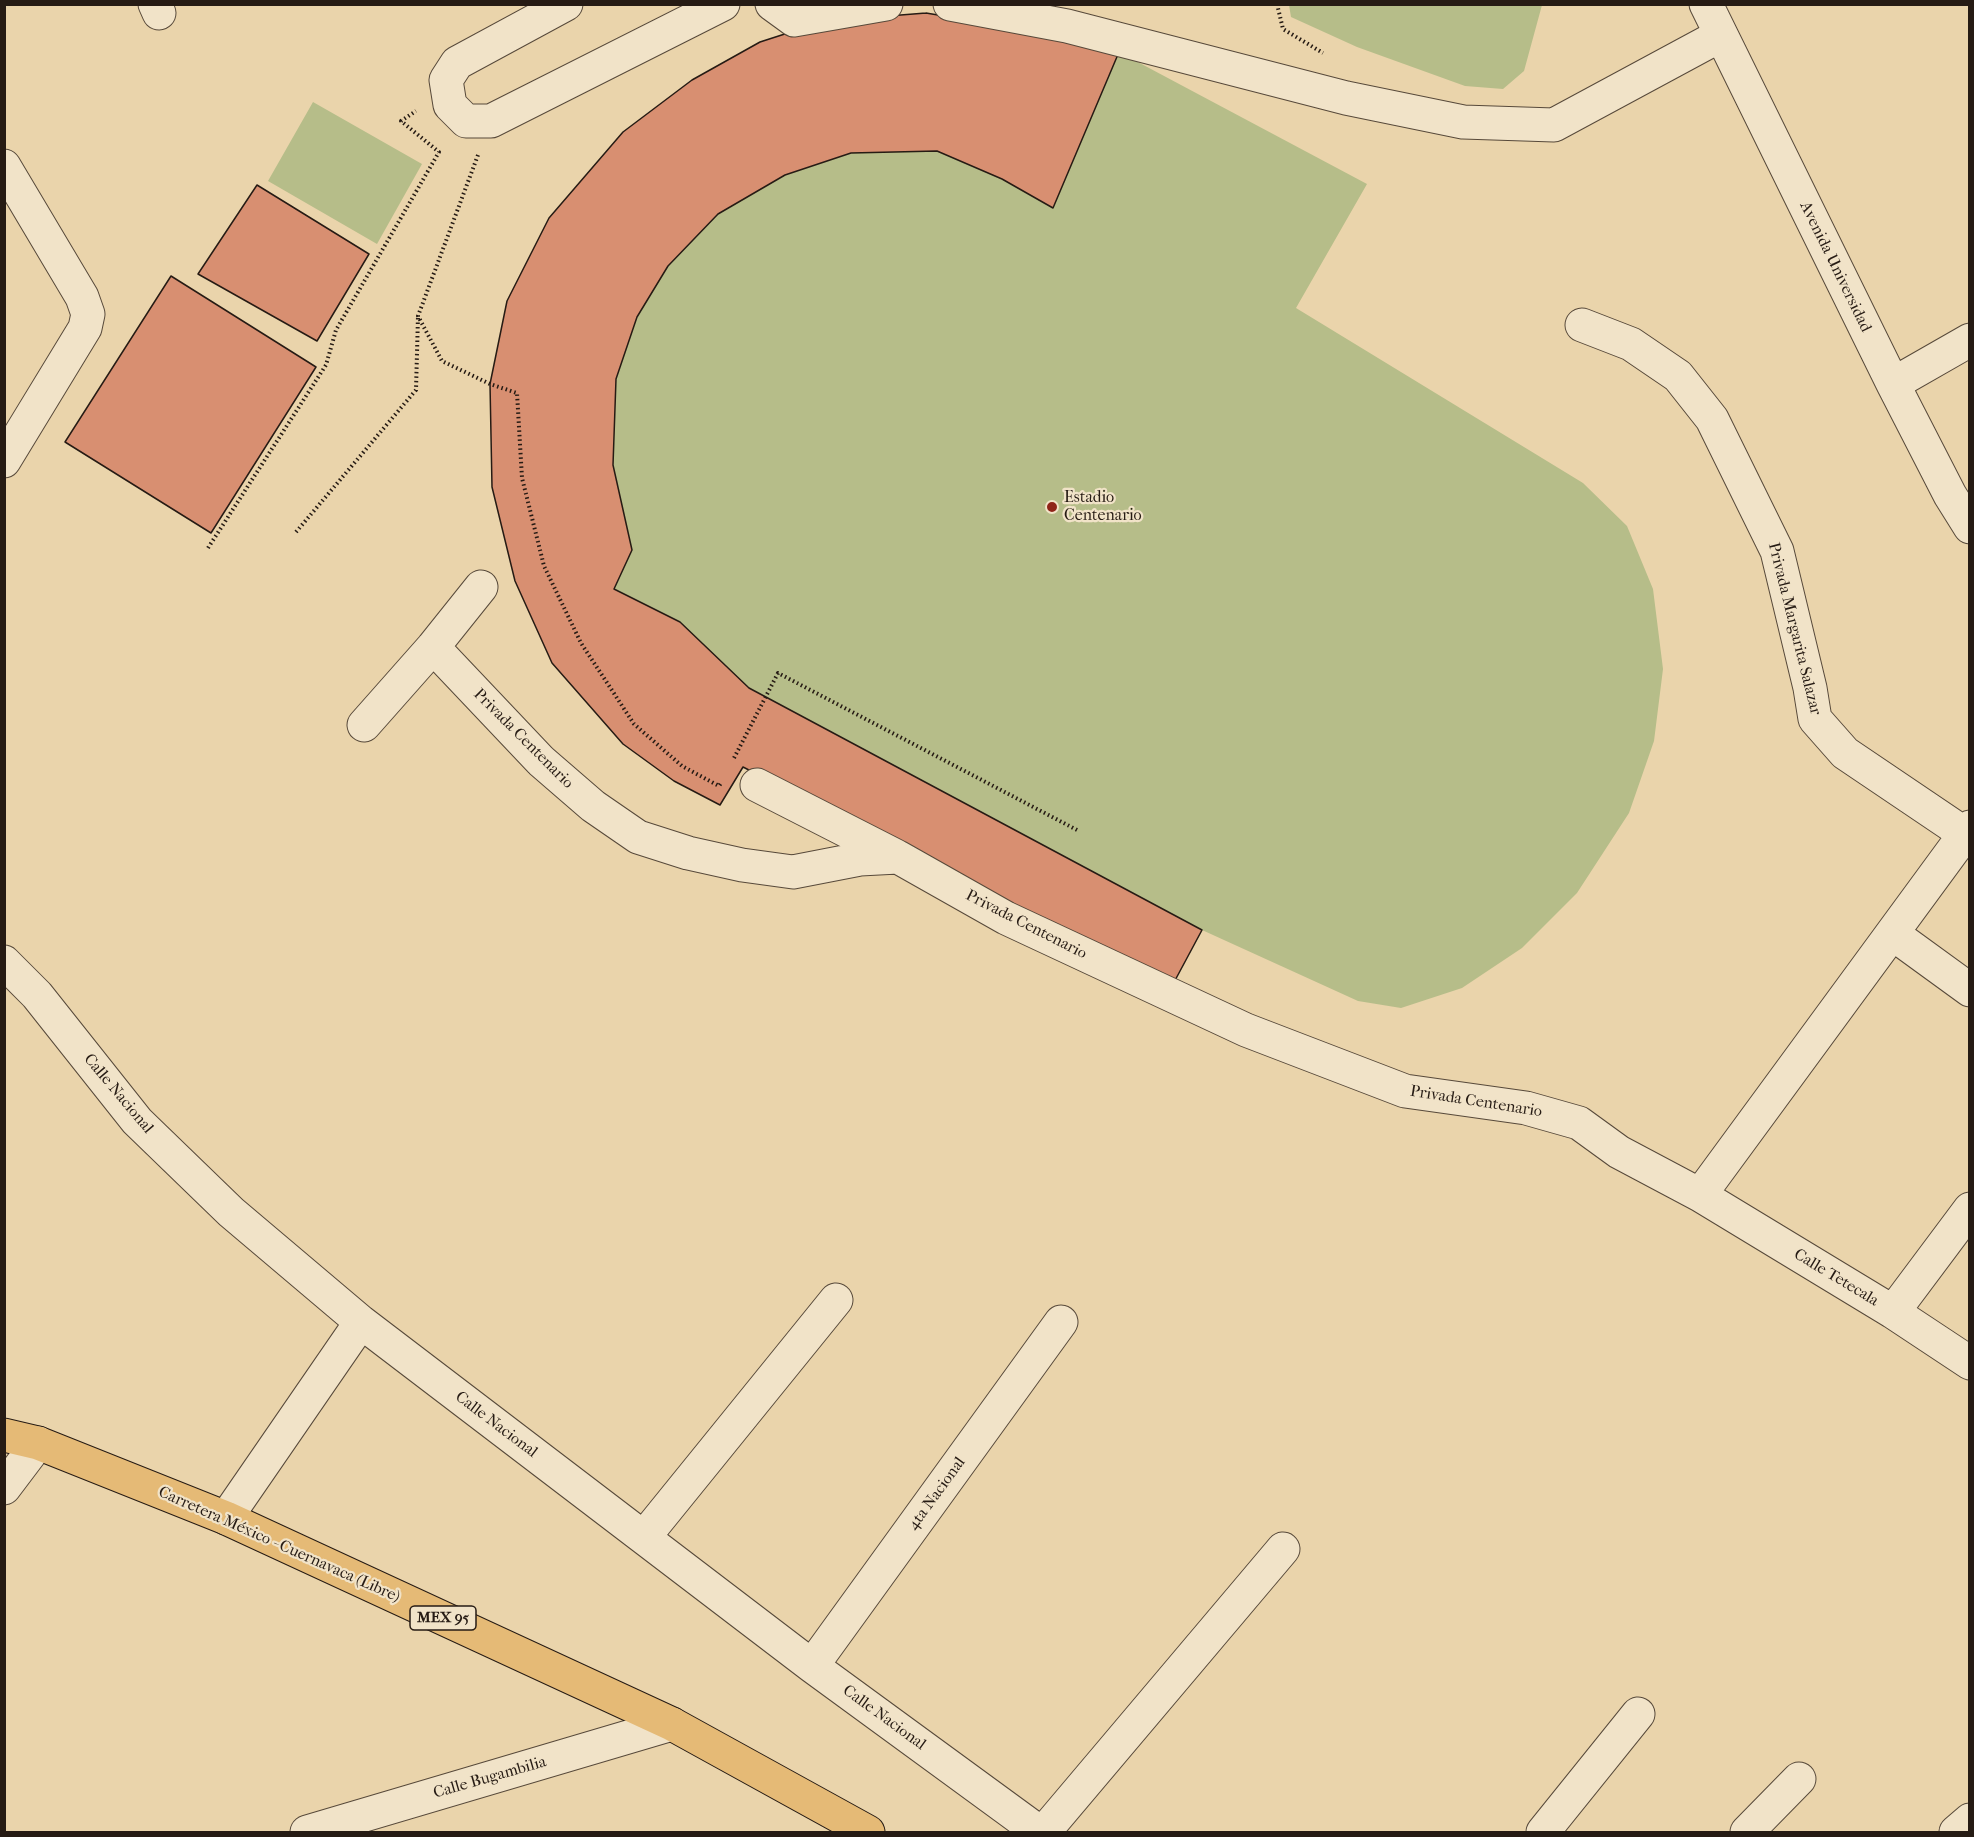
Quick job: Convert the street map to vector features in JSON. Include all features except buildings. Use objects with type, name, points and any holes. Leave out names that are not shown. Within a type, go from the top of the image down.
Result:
[{"type":"main road","name":"Carretera México - Cuernavaca (Libre)","points":[[4,1435],[38,1443],[226,1518],[672,1724],[868,1833]]},
{"type":"street","points":[[566,4],[457,63],[446,80],[450,105],[466,121],[491,121],[723,4]]},
{"type":"street","points":[[772,4],[795,20],[886,4]]},
{"type":"street","points":[[950,4],[1066,26],[1346,98],[1463,122],[1554,124],[1721,35]]},
{"type":"street","name":"Avenida Universidad","points":[[1706,4],[1893,384],[1950,495],[1970,526]]},
{"type":"street","points":[[4,166],[82,297],[88,314],[85,328],[4,461]]},
{"type":"street","name":"Privada Margarita Salazar","points":[[1582,325],[1631,344],[1678,376],[1712,419],[1777,551],[1810,688],[1815,719],[1845,753],[1967,831]]},
{"type":"street","points":[[1893,384],[1970,340]]},
{"type":"street","points":[[364,725],[433,647],[481,587]]},
{"type":"street","name":"Privada Centenario","points":[[433,647],[541,761],[593,806],[638,837],[688,853],[742,865],[793,872],[860,859],[898,857]]},
{"type":"street","name":"Privada Centenario","points":[[757,785],[898,857],[1005,918],[1246,1030],[1405,1091],[1526,1108],[1579,1123],[1619,1152],[1700,1195]]},
{"type":"street","points":[[1700,1195],[1967,831]]},
{"type":"street","points":[[1893,934],[1970,990]]},
{"type":"street","name":"Calle Nacional","points":[[4,962],[37,995],[137,1121],[231,1212],[361,1322],[812,1666],[1039,1833]]},
{"type":"street","name":"Calle Tetecala","points":[[1700,1195],[1893,1312],[1970,1363]]},
{"type":"street","points":[[1893,1312],[1970,1209]]},
{"type":"street","points":[[644,1538],[836,1300]]},
{"type":"street","points":[[226,1518],[361,1322]]},
{"type":"street","name":"4ta Nacional","points":[[812,1666],[1062,1322]]},
{"type":"street","points":[[4,1488],[38,1443]]},
{"type":"street","points":[[1044,1833],[1283,1549]]},
{"type":"street","points":[[1543,1833],[1638,1714]]},
{"type":"street","name":"Calle Bugambilia","points":[[307,1833],[672,1724]]},
{"type":"street","points":[[1747,1833],[1799,1779]]},
{"type":"street","points":[[1956,1833],[1970,1820]]},
{"type":"path","points":[[1277,4],[1283,30],[1331,58]]},
{"type":"path","points":[[208,548],[326,365],[336,330],[440,152],[401,121],[448,92]]},
{"type":"path","points":[[296,532],[416,390],[418,316],[491,121]]},
{"type":"path","points":[[418,316],[441,362],[490,384],[517,393],[522,478],[544,566],[581,643],[634,724],[682,766],[719,786],[725,776]]},
{"type":"path","points":[[730,765],[778,673],[1077,830]]},
{"type":"green space","points":[[1542,4],[1524,71],[1503,89],[1465,86],[1357,47],[1291,17],[1289,5]]},
{"type":"green space","name":"Estadio Centenario","points":[[926,13],[1027,30],[1119,52],[1367,184],[1296,308],[1583,483],[1627,526],[1653,589],[1663,669],[1654,741],[1629,813],[1577,893],[1522,948],[1462,988],[1401,1008],[1358,1001],[1202,930],[1172,986],[743,767],[720,805],[674,781],[623,744],[552,663],[515,581],[492,487],[490,384],[507,301],[549,218],[623,132],[692,80],[760,42],[825,21]]},
{"type":"green space","points":[[313,102],[422,164],[377,244],[268,181]]},
{"type":"place","name":"Estadio Centenario","points":[[1052,507]]}]
